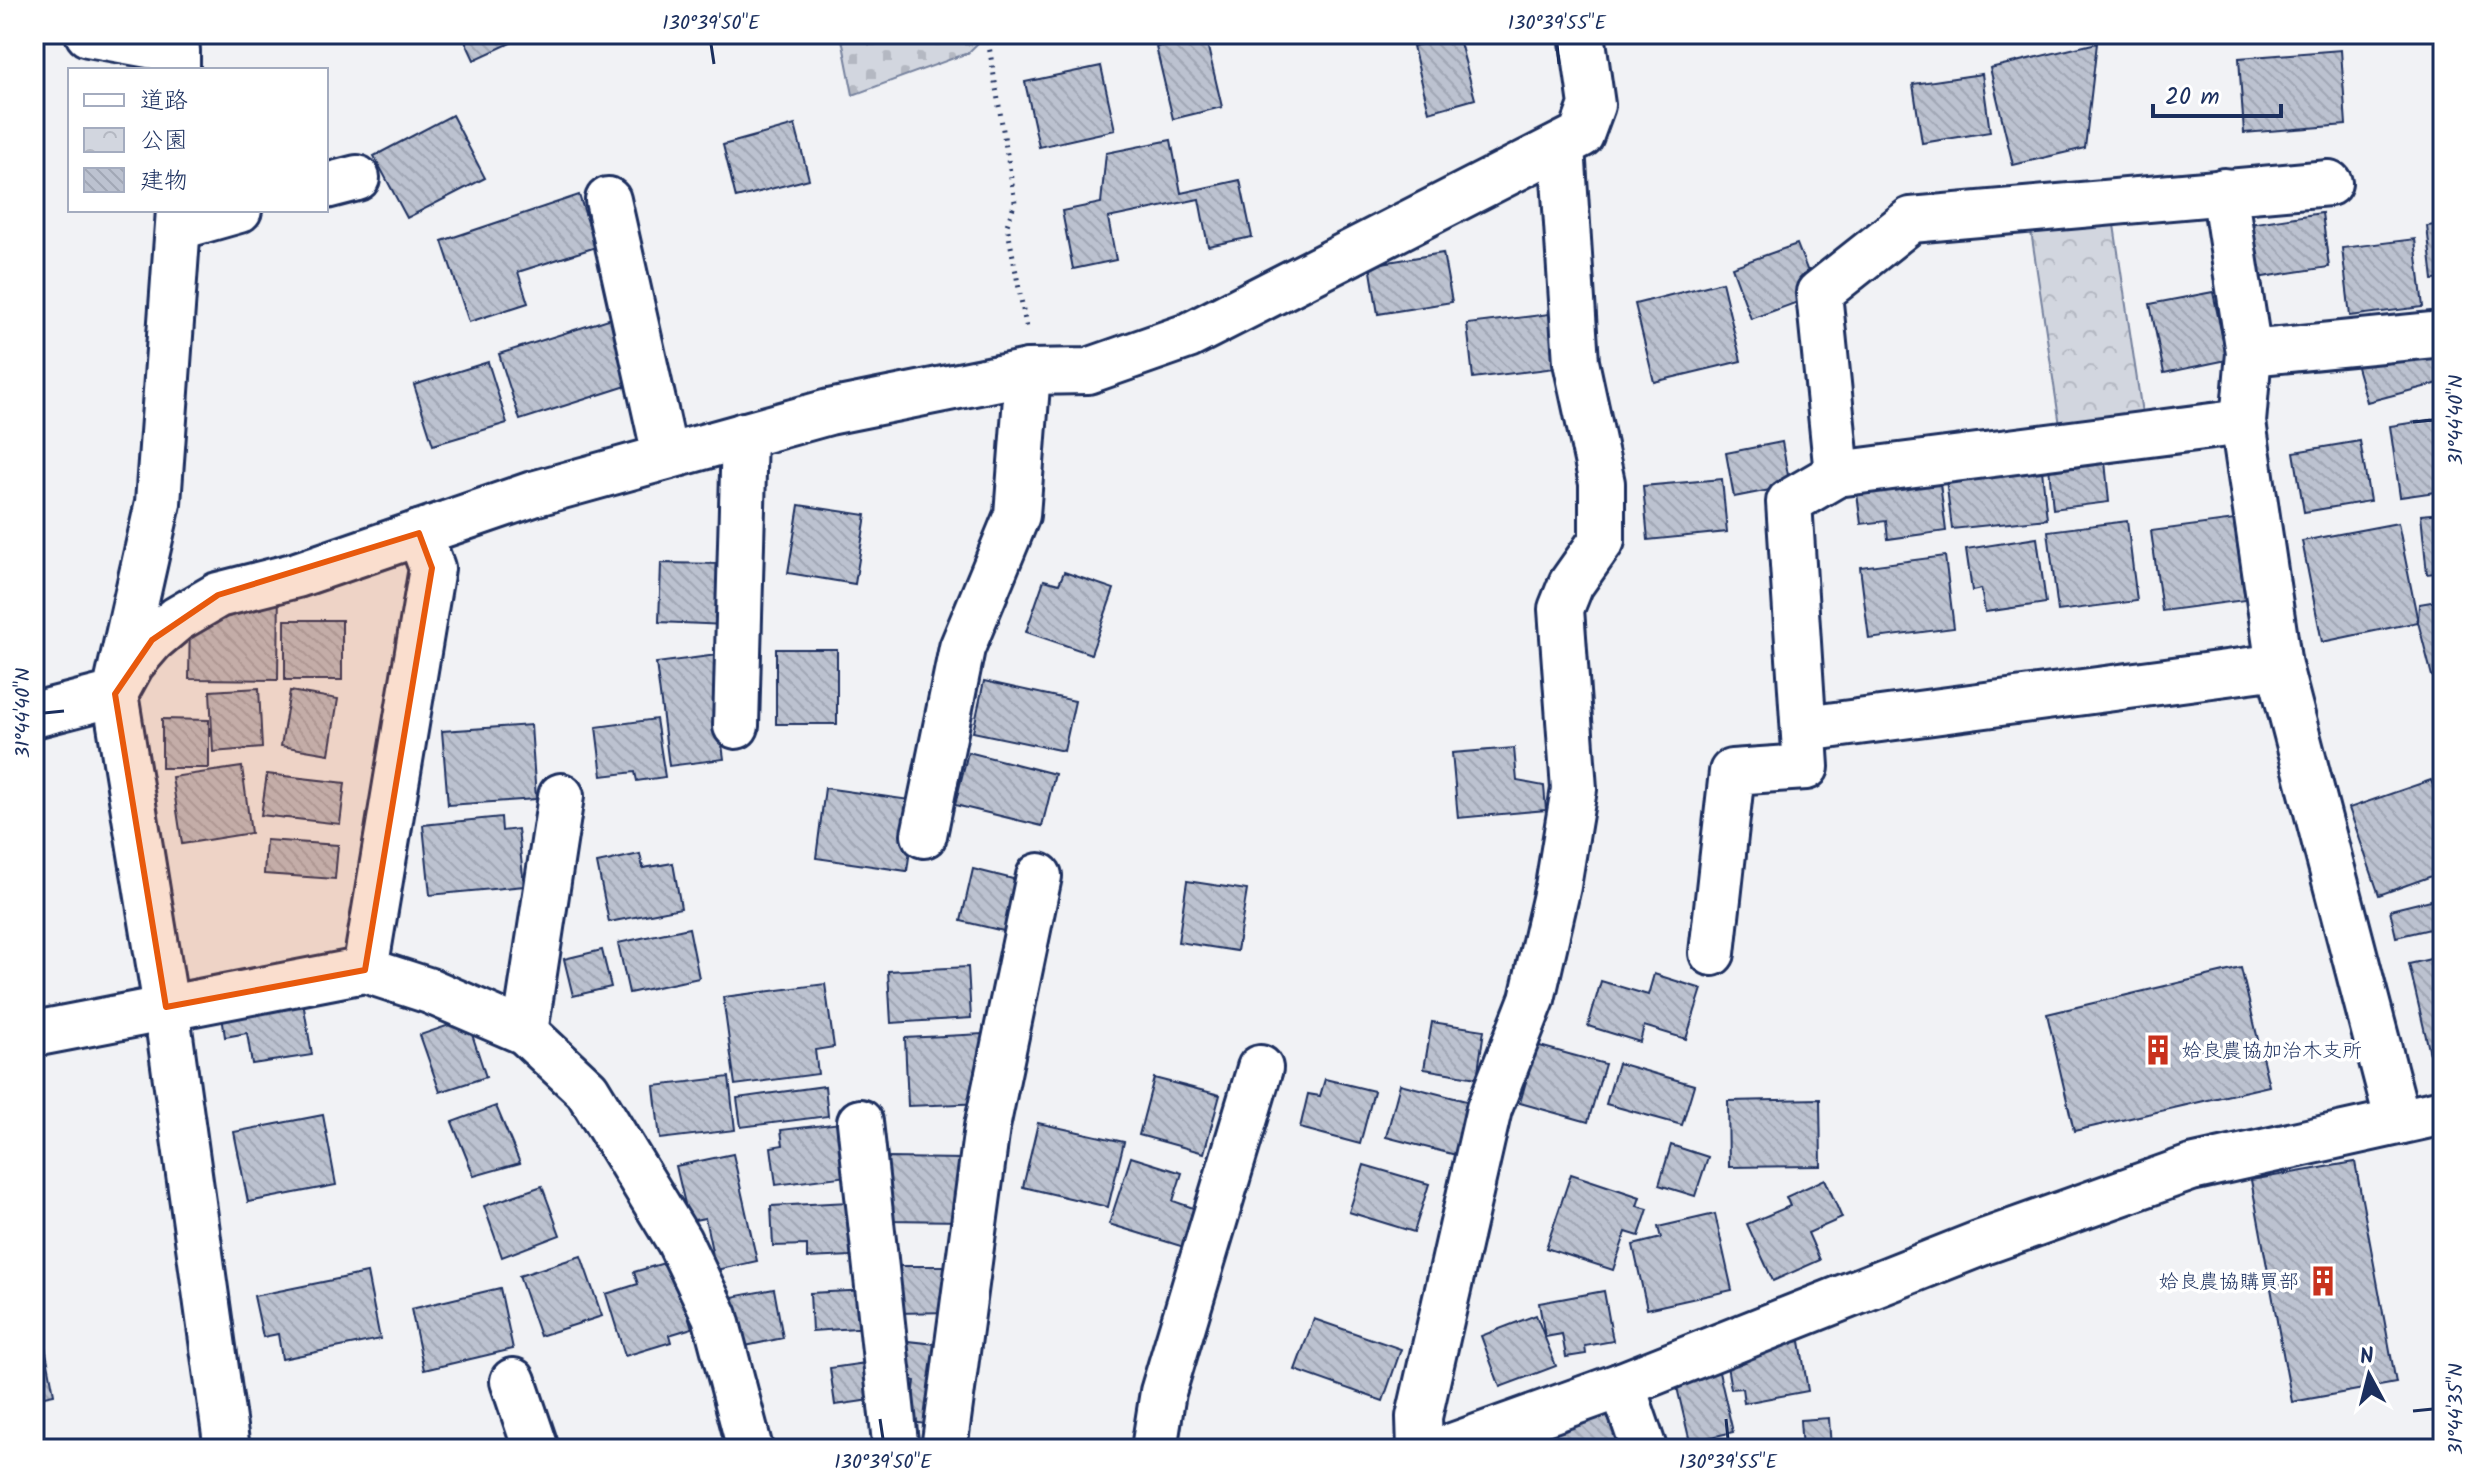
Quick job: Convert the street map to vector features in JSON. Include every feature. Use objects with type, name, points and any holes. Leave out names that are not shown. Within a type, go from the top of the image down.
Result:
[{"type":"street","points":[[88,34],[177,50],[177,68]]},
{"type":"street","points":[[34,715],[115,694],[132,663],[152,640],[177,619],[218,595],[297,575],[533,494],[665,455],[829,412],[1028,372],[1088,371],[1188,336],[1581,135],[1592,105],[1582,34]]},
{"type":"street","points":[[1420,1449],[1419,1417],[1489,1109],[1532,999],[1558,886],[1574,789],[1561,609],[1571,584],[1602,540],[1602,483],[1574,346],[1562,147]]},
{"type":"street","points":[[1837,474],[1819,293],[1911,220],[2329,183]]},
{"type":"street","points":[[2224,191],[2249,353],[2243,422],[2279,666],[2398,1122]]},
{"type":"street","points":[[608,200],[665,455]]},
{"type":"street","points":[[224,212],[179,218],[158,503],[115,694],[166,1007],[227,1449]]},
{"type":"street","points":[[2249,353],[2443,334]]},
{"type":"street","points":[[924,835],[962,648],[1017,515],[1028,372]]},
{"type":"street","points":[[1712,953],[1732,772],[1806,767],[1789,502],[1837,474],[2243,422]]},
{"type":"street","points":[[736,726],[744,435]]},
{"type":"street","points":[[365,970],[432,568],[419,533]]},
{"type":"street","points":[[1805,729],[2279,666]]},
{"type":"street","points":[[525,1032],[561,796]]},
{"type":"street","points":[[944,1449],[987,1127],[1039,876]]},
{"type":"street","points":[[34,1034],[365,970],[430,991],[525,1032],[587,1090],[679,1241],[715,1316],[750,1449]]},
{"type":"street","points":[[1154,1449],[1163,1392],[1260,1068]]},
{"type":"street","points":[[1444,1449],[1622,1385],[1981,1243],[2191,1168],[2443,1112]]},
{"type":"street","points":[[860,1122],[894,1447]]},
{"type":"street","points":[[513,1381],[536,1449]]},
{"type":"street","points":[[1622,1385],[1644,1449]]},
{"type":"path","points":[[987,34],[1015,202],[1007,225],[1030,345],[1028,372]]},
{"type":"highlighted area","points":[[419,533],[432,568],[365,970],[166,1007],[115,694],[152,640],[218,595]]},
{"type":"green space","points":[[841,34],[987,34],[968,53],[853,95]]},
{"type":"green space","points":[[2113,218],[2143,420],[2061,432],[2031,231]]},
{"type":"building","points":[[462,34],[530,34],[474,60]]},
{"type":"building","points":[[1973,34],[1997,34],[1974,43]]},
{"type":"building","points":[[1205,35],[1222,107],[1173,119],[1156,47]]},
{"type":"building","points":[[1458,35],[1475,99],[1429,112],[1413,46]]},
{"type":"building","points":[[2097,43],[2085,148],[2013,165],[1990,68]]},
{"type":"building","points":[[2341,50],[2346,125],[2244,133],[2239,58]]},
{"type":"building","points":[[1101,66],[1115,130],[1039,147],[1025,82]]},
{"type":"building","points":[[1982,74],[1990,132],[1922,143],[1913,84]]},
{"type":"building","points":[[452,115],[485,178],[407,218],[374,156]]},
{"type":"building","points":[[795,125],[809,179],[736,198],[723,145]]},
{"type":"building","points":[[1171,140],[1181,193],[1240,180],[1252,237],[1208,246],[1199,199],[1108,218],[1116,260],[1073,269],[1062,211],[1101,203],[1106,153]]},
{"type":"building","points":[[579,195],[596,247],[518,272],[528,303],[469,322],[442,241]]},
{"type":"building","points":[[2322,213],[2329,267],[2256,278],[2249,224]]},
{"type":"building","points":[[2443,224],[2443,279],[2433,280],[2427,226]]},
{"type":"building","points":[[2415,239],[2423,307],[2350,316],[2342,248]]},
{"type":"building","points":[[1797,244],[1817,295],[1751,319],[1732,267]]},
{"type":"building","points":[[1443,253],[1452,302],[1378,314],[1370,265]]},
{"type":"building","points":[[1722,282],[1741,361],[1654,382],[1635,304]]},
{"type":"building","points":[[2213,292],[2227,360],[2164,373],[2150,304]]},
{"type":"building","points":[[1557,313],[1564,367],[1473,378],[1467,324]]},
{"type":"building","points":[[618,316],[639,382],[520,420],[499,354]]},
{"type":"building","points":[[2443,336],[2443,382],[2367,402],[2355,360]]},
{"type":"building","points":[[488,362],[507,423],[433,445],[414,385]]},
{"type":"building","points":[[2443,418],[2443,491],[2400,497],[2390,426]]},
{"type":"building","points":[[2360,441],[2370,501],[2304,512],[2294,452]]},
{"type":"building","points":[[1782,442],[1790,486],[1734,497],[1726,453]]},
{"type":"building","points":[[2104,451],[2109,502],[2053,509],[2048,456]]},
{"type":"building","points":[[2041,460],[2047,519],[1952,529],[1945,471]]},
{"type":"building","points":[[1938,467],[1946,531],[1888,539],[1886,521],[1861,524],[1855,478]]},
{"type":"building","points":[[1722,479],[1727,532],[1648,540],[1643,486]]},
{"type":"building","points":[[799,505],[866,515],[855,584],[788,573]]},
{"type":"building","points":[[2443,513],[2443,572],[2427,574],[2421,515]]},
{"type":"building","points":[[2234,520],[2245,600],[2162,611],[2151,531]]},
{"type":"building","points":[[2127,521],[2137,601],[2058,611],[2048,531]]},
{"type":"building","points":[[2398,523],[2418,622],[2322,642],[2302,541]]},
{"type":"building","points":[[2037,538],[2046,603],[1985,612],[1981,589],[1972,591],[1966,549]]},
{"type":"building","points":[[1945,556],[1954,628],[1869,639],[1860,567]]},
{"type":"building","points":[[661,563],[728,564],[726,625],[659,622]]},
{"type":"building","points":[[1064,572],[1114,589],[1091,654],[1026,632],[1044,580],[1059,584]]},
{"type":"building","points":[[226,585],[279,585],[278,680],[189,679],[190,618],[225,618]]},
{"type":"building","points":[[2443,600],[2443,674],[2432,676],[2418,622],[2419,604]]},
{"type":"building","points":[[285,620],[342,620],[342,680],[285,680]]},
{"type":"building","points":[[776,649],[837,649],[837,724],[776,724]]},
{"type":"building","points":[[725,654],[717,708],[724,759],[669,766],[656,663]]},
{"type":"building","points":[[984,681],[1075,701],[1064,751],[973,732]]},
{"type":"building","points":[[259,688],[262,748],[213,752],[210,691]]},
{"type":"building","points":[[290,691],[338,699],[329,754],[281,746]]},
{"type":"building","points":[[162,719],[209,720],[209,768],[162,768]]},
{"type":"building","points":[[656,719],[665,777],[637,781],[635,772],[602,776],[596,727]]},
{"type":"building","points":[[531,725],[536,799],[448,805],[442,731]]},
{"type":"building","points":[[1514,748],[1517,781],[1544,786],[1546,810],[1458,818],[1452,753]]},
{"type":"building","points":[[968,752],[1055,774],[1042,826],[955,805]]},
{"type":"building","points":[[242,767],[251,833],[182,844],[172,777]]},
{"type":"building","points":[[267,774],[345,783],[340,824],[261,815]]},
{"type":"building","points":[[2431,780],[2443,813],[2443,872],[2379,895],[2349,808]]},
{"type":"building","points":[[825,788],[917,801],[907,871],[816,858]]},
{"type":"building","points":[[501,817],[502,831],[518,829],[524,886],[430,895],[423,825]]},
{"type":"building","points":[[266,840],[338,845],[335,879],[264,874]]},
{"type":"building","points":[[640,854],[643,868],[673,863],[681,908],[609,922],[597,863]]},
{"type":"building","points":[[973,869],[1025,882],[1012,933],[961,921]]},
{"type":"building","points":[[1187,881],[1247,890],[1237,951],[1178,942]]},
{"type":"building","points":[[2443,897],[2443,926],[2396,937],[2390,910]]},
{"type":"building","points":[[689,928],[699,978],[629,993],[618,943]]},
{"type":"building","points":[[602,950],[611,987],[573,996],[564,959]]},
{"type":"building","points":[[2443,956],[2443,1051],[2430,1054],[2409,964]]},
{"type":"building","points":[[968,967],[971,1018],[891,1023],[888,971]]},
{"type":"building","name":"姶良農協加治木支所","points":[[2241,968],[2269,1086],[2074,1131],[2047,1014]]},
{"type":"building","points":[[1654,974],[1702,989],[1686,1039],[1644,1026],[1640,1042],[1588,1026],[1601,981],[1648,995]]},
{"type":"building","points":[[825,984],[834,1047],[815,1050],[818,1074],[735,1085],[723,997]]},
{"type":"building","points":[[302,996],[312,1055],[252,1064],[247,1033],[225,1037],[221,1009]]},
{"type":"building","points":[[467,1019],[486,1077],[440,1092],[420,1035]]},
{"type":"building","points":[[1432,1022],[1484,1030],[1477,1078],[1424,1069]]},
{"type":"building","points":[[983,1034],[986,1103],[908,1106],[905,1038]]},
{"type":"building","points":[[1536,1045],[1605,1064],[1588,1122],[1520,1103]]},
{"type":"building","points":[[1618,1063],[1694,1085],[1682,1125],[1606,1104]]},
{"type":"building","points":[[729,1077],[735,1130],[660,1139],[654,1086]]},
{"type":"building","points":[[1154,1078],[1220,1095],[1204,1153],[1139,1135]]},
{"type":"building","points":[[1325,1079],[1374,1091],[1360,1144],[1300,1128],[1308,1094],[1320,1096]]},
{"type":"building","points":[[1400,1084],[1470,1102],[1456,1155],[1386,1137]]},
{"type":"building","points":[[825,1086],[828,1116],[741,1127],[737,1098]]},
{"type":"building","points":[[1820,1099],[1821,1166],[1729,1167],[1728,1101]]},
{"type":"building","points":[[496,1106],[520,1163],[474,1176],[452,1122]]},
{"type":"building","points":[[323,1115],[336,1185],[248,1202],[234,1132]]},
{"type":"building","points":[[849,1122],[856,1175],[776,1185],[771,1147],[783,1145],[781,1130]]},
{"type":"building","points":[[1038,1123],[1124,1142],[1108,1207],[1023,1187]]},
{"type":"building","points":[[1671,1145],[1708,1157],[1695,1196],[1659,1185]]},
{"type":"building","points":[[733,1154],[757,1261],[716,1270],[705,1218],[689,1221],[676,1166]]},
{"type":"building","points":[[1131,1157],[1182,1173],[1173,1201],[1196,1209],[1184,1247],[1109,1224]]},
{"type":"building","points":[[887,1158],[966,1159],[965,1221],[886,1220]]},
{"type":"building","name":"姶良農協購買部","points":[[2355,1162],[2396,1383],[2292,1402],[2251,1180]]},
{"type":"building","points":[[1364,1165],[1429,1184],[1414,1232],[1349,1212]]},
{"type":"building","points":[[1571,1174],[1640,1197],[1637,1206],[1648,1209],[1639,1236],[1626,1232],[1613,1270],[1546,1248]]},
{"type":"building","points":[[1825,1179],[1842,1218],[1808,1233],[1820,1260],[1773,1281],[1747,1224],[1790,1206],[1786,1197]]},
{"type":"building","points":[[542,1186],[560,1235],[502,1257],[484,1206]]},
{"type":"building","points":[[849,1202],[852,1256],[807,1258],[807,1245],[773,1246],[771,1206]]},
{"type":"building","points":[[1715,1214],[1732,1290],[1647,1309],[1633,1245],[1661,1238],[1658,1227]]},
{"type":"building","points":[[581,1256],[602,1316],[540,1336],[519,1276]]},
{"type":"building","points":[[671,1261],[692,1328],[669,1335],[671,1342],[625,1356],[606,1294],[638,1284],[634,1272]]},
{"type":"building","points":[[893,1266],[953,1266],[954,1312],[894,1313]]},
{"type":"building","points":[[367,1273],[380,1339],[282,1359],[278,1334],[263,1337],[254,1296]]},
{"type":"building","points":[[500,1288],[513,1349],[424,1370],[411,1309]]},
{"type":"building","points":[[774,1289],[783,1338],[736,1348],[732,1297]]},
{"type":"building","points":[[868,1290],[871,1327],[812,1331],[810,1293]]},
{"type":"building","points":[[1604,1291],[1613,1341],[1585,1346],[1586,1354],[1566,1357],[1562,1334],[1545,1337],[1539,1303]]},
{"type":"building","points":[[1536,1315],[1556,1366],[1500,1387],[1481,1336]]},
{"type":"building","points":[[1314,1319],[1401,1349],[1383,1401],[1295,1370]]},
{"type":"building","points":[[42,1331],[54,1394],[34,1398],[34,1333]]},
{"type":"building","points":[[908,1341],[944,1345],[933,1425],[910,1422],[915,1381],[903,1379]]},
{"type":"building","points":[[1800,1341],[1808,1391],[1744,1403],[1742,1388],[1731,1389],[1725,1354]]},
{"type":"building","points":[[866,1363],[871,1400],[835,1405],[830,1368]]},
{"type":"building","points":[[1718,1368],[1733,1432],[1690,1442],[1675,1379]]},
{"type":"building","points":[[1586,1382],[1632,1438],[1610,1445],[1611,1449],[1529,1449],[1517,1413]]},
{"type":"building","points":[[1829,1418],[1831,1449],[1802,1449],[1800,1420]]},
{"type":"place","name":"姶良農協加治木支所","points":[[2158,1050]]},
{"type":"place","name":"姶良農協購買部","points":[[2323,1281]]}]
